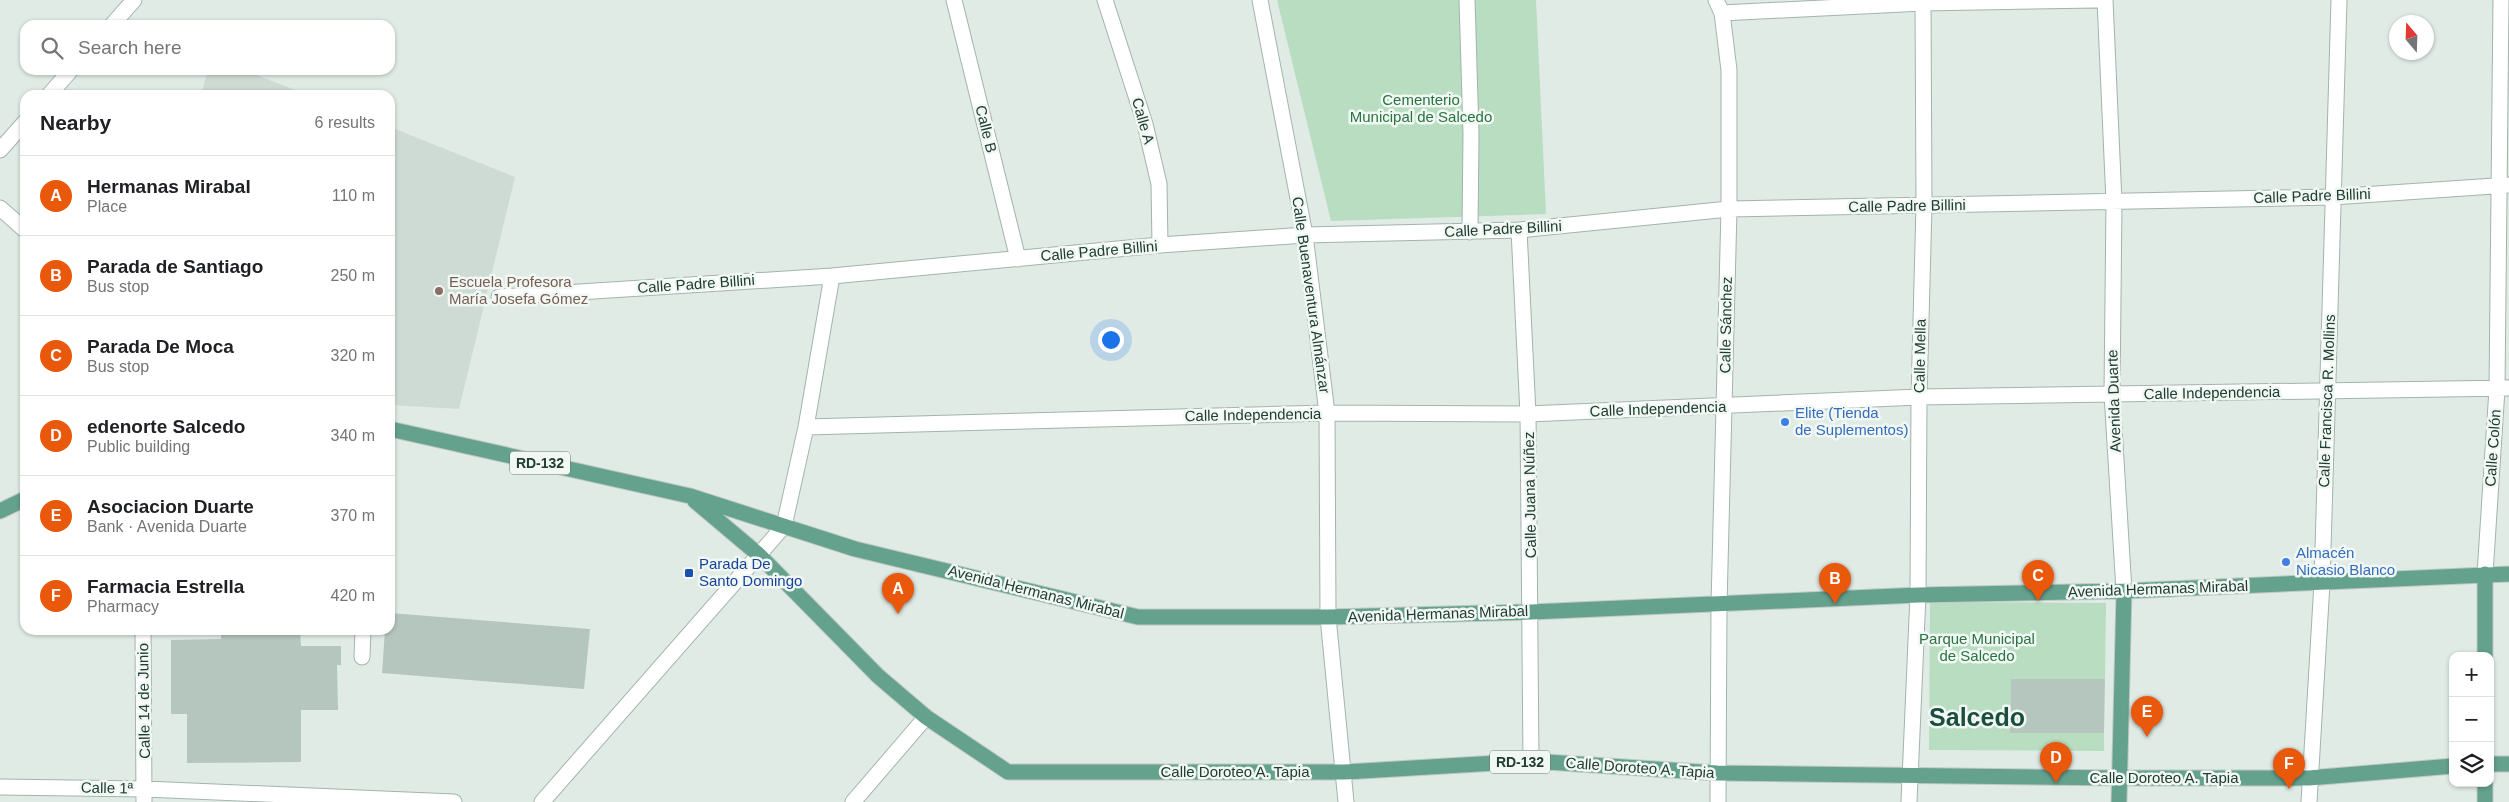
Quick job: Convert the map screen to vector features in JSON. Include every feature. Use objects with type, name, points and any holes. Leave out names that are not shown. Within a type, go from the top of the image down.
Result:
[{"type":"main road","name":"Avenida Hermanas Mirabal","points":[[395,430],[690,496],[855,549],[1138,617],[1328,617],[1531,612],[1918,595],[2124,591],[2509,574]]},
{"type":"main road","name":"Calle Doroteo A. Tapia","points":[[690,496],[759,555],[878,676],[926,717],[1008,772],[1345,772],[1531,761],[1717,773],[2119,778],[2309,778],[2449,766]]},
{"type":"main road","points":[[0,511],[20,501]]},
{"type":"main road","name":"Calle Colón","points":[[2485,574],[2485,652]]},
{"type":"main road","name":"Avenida Duarte","points":[[2119,802],[2124,591]]},
{"type":"main road","points":[[2494,764],[2509,764]]},
{"type":"main road","points":[[2485,787],[2485,802]]},
{"type":"street","points":[[116,20],[134,0]]},
{"type":"street","name":"Calle B","points":[[954,0],[1018,259]]},
{"type":"street","name":"Calle A","points":[[1105,0],[1145,124],[1153,158],[1158,184],[1160,245]]},
{"type":"street","name":"Calle Buenaventura Almánzar","points":[[1260,0],[1305,235],[1327,413],[1328,617],[1345,772],[1346,802]]},
{"type":"street","points":[[1467,0],[1471,133],[1470,232]]},
{"type":"street","points":[[1719,6],[2097,0]]},
{"type":"street","name":"Avenida Duarte","points":[[2105,0],[2114,202],[2112,394],[2124,591]]},
{"type":"street","name":"Calle Francisca R. Mollins","points":[[2310,802],[2309,778],[2322,583],[2339,0]]},
{"type":"street","name":"Calle Colón","points":[[2485,574],[2503,388],[2504,185],[2501,0]]},
{"type":"street","name":"Calle Mella","points":[[1909,802],[1918,595],[1919,397],[1924,206],[1923,2]]},
{"type":"street","name":"Calle Sánchez","points":[[1718,802],[1719,605],[1729,209],[1729,70],[1719,6]]},
{"type":"street","points":[[54,90],[67,75]]},
{"type":"street","points":[[0,150],[20,128]]},
{"type":"street","name":"Calle Padre Billini","points":[[499,297],[832,276],[1160,245],[1305,235],[1519,230],[1729,209],[2332,197],[2504,185]]},
{"type":"street","points":[[0,208],[20,226]]},
{"type":"street","name":"Calle Juana Núñez","points":[[1519,230],[1528,414],[1531,761]]},
{"type":"street","points":[[542,802],[784,526],[806,427],[832,276]]},
{"type":"street","name":"Calle Independencia","points":[[806,427],[1327,413],[1528,414],[1919,397],[2503,388]]},
{"type":"street","name":"Calle 14 de Junio","points":[[143,635],[144,795]]},
{"type":"street","points":[[362,657],[363,635]]},
{"type":"street","points":[[853,802],[926,717]]},
{"type":"street","name":"Calle 1ª","points":[[0,787],[144,795],[454,802]]},
{"type":"shaded area","points":[[207,75],[257,75],[295,90],[202,90]]},
{"type":"shaded area","name":"Escuela Profesora María Josefa Gómez","points":[[395,129],[515,177],[459,409],[395,405]]},
{"type":"green space","name":"Cementerio Municipal de Salcedo","points":[[1277,0],[1536,0],[1546,214],[1331,221]]},
{"type":"green space","name":"Parque Municipal de Salcedo","points":[[1930,602],[2106,603],[2105,679],[2011,679],[2010,732],[2104,733],[2104,751],[1929,750]]},
{"type":"building","points":[[395,613],[590,629],[584,689],[382,673],[385,635],[395,635]]},
{"type":"building","points":[[221,635],[300,635],[301,646],[341,646],[341,665],[337,665],[338,710],[301,710],[301,762],[187,763],[187,714],[171,714],[171,640],[221,639]]},
{"type":"building","points":[[2011,679],[2105,679],[2104,733],[2010,733]]},
{"type":"place","name":"Escuela Profesora María Josefa Gómez","points":[[439,291]]},
{"type":"place","name":"Elite (Tienda de Suplementos)","points":[[1785,422]]},
{"type":"place","name":"Almacén Nicasio Blanco","points":[[2286,562]]},
{"type":"place","name":"Parada De Santo Domingo","points":[[689,573]]},
{"type":"place","name":"Parada De Moca","points":[[2038,601]]},
{"type":"place","name":"Parada de Santiago","points":[[1835,604]]},
{"type":"place","name":"Hermanas Mirabal","points":[[898,614]]},
{"type":"place","name":"Asociacion Duarte","points":[[2147,737]]},
{"type":"place","name":"edenorte Salcedo","points":[[2056,783]]},
{"type":"place","name":"Farmacia Estrella","points":[[2289,789]]},
{"type":"district","name":"Salcedo","points":[[1977,717]]}]
